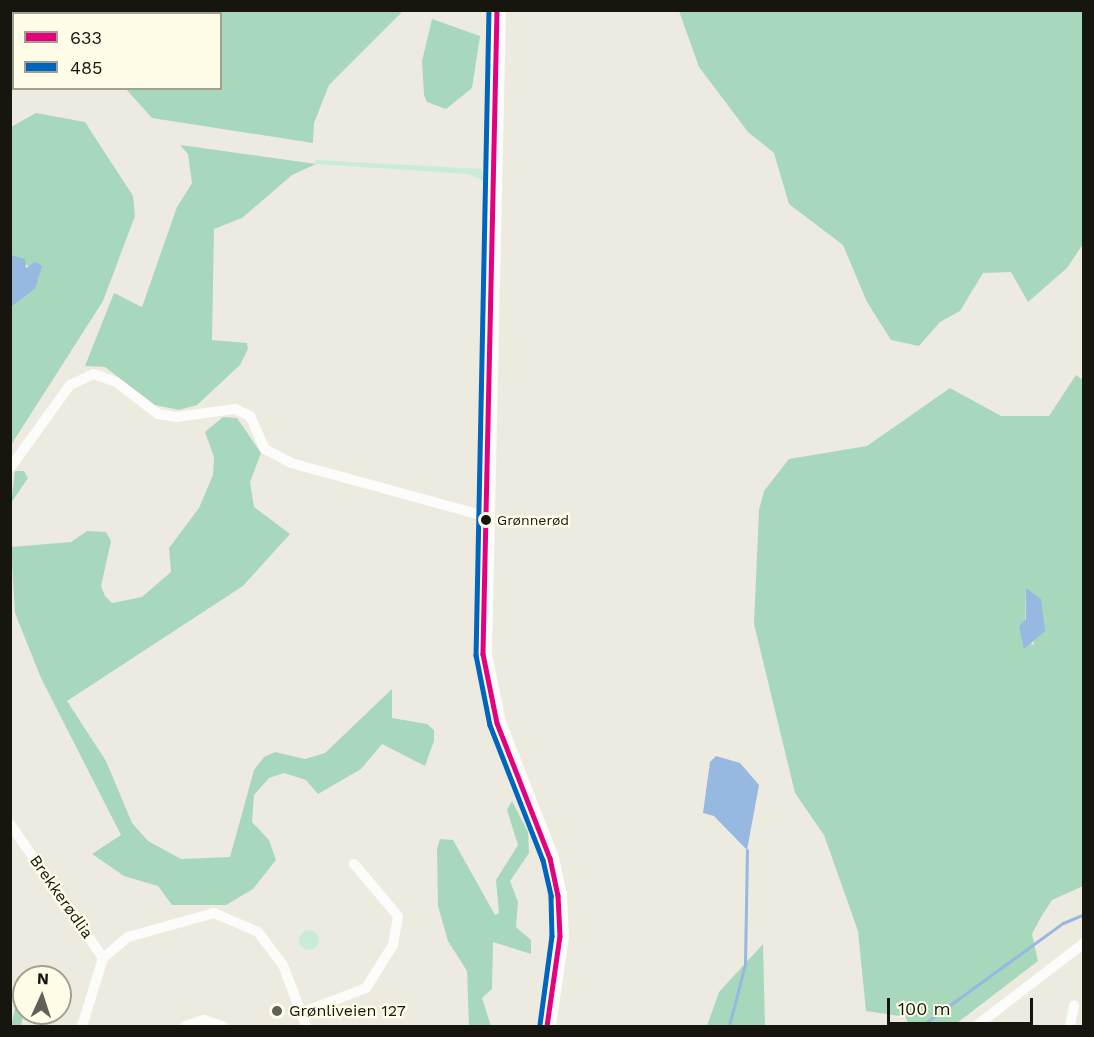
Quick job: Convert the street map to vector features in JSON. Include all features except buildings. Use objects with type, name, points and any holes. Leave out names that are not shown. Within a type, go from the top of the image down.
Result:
[{"type":"main road","points":[[497,10],[489,516],[483,654],[488,693],[550,858],[558,895],[560,936],[548,1026]]},
{"type":"street","points":[[10,468],[70,385],[94,374],[116,382],[158,414],[177,417],[235,409],[249,416],[265,449],[291,463],[489,516]]},
{"type":"street","name":"Brekkerødlia","points":[[10,824],[15,839],[103,958]]},
{"type":"street","points":[[301,1013],[366,988],[393,945],[398,916],[354,864]]},
{"type":"street","points":[[82,1026],[103,958],[128,937],[203,914],[225,915],[258,932],[283,965],[306,1026]]},
{"type":"street","points":[[976,1026],[1083,943]]},
{"type":"street","points":[[1070,1026],[1074,1005]]},
{"type":"street","points":[[185,1026],[204,1020],[223,1026]]},
{"type":"green space","points":[[139,10],[403,10],[329,85],[314,123],[313,143],[152,118],[127,90],[222,90],[222,12]]},
{"type":"green space","points":[[679,11],[1083,11],[1083,244],[1067,268],[1028,302],[1011,272],[983,273],[960,311],[940,322],[919,346],[891,340],[867,302],[843,245],[789,204],[774,153],[748,132],[699,67]]},
{"type":"green space","points":[[432,19],[480,36],[472,88],[446,109],[427,102],[424,95],[422,61]]},
{"type":"green space","points":[[36,113],[85,122],[133,196],[135,216],[103,301],[11,445],[11,307],[35,289],[31,268],[11,255],[11,127]]},
{"type":"green space","points":[[180,145],[316,164],[292,175],[242,218],[214,229],[212,340],[247,343],[248,349],[240,365],[197,405],[179,410],[155,405],[105,367],[85,366],[114,293],[142,307],[177,207],[192,183],[188,154]]},
{"type":"green space","points":[[315,160],[482,169],[484,181],[468,174],[316,164]]},
{"type":"green space","points":[[1076,375],[1083,380],[1083,886],[1052,900],[1041,917],[1032,934],[1038,961],[953,1026],[908,1026],[906,1017],[866,1011],[858,931],[824,835],[795,793],[754,624],[759,510],[764,491],[789,459],[867,446],[950,388],[1001,416],[1049,416]],"holes":[[[1026,588],[1034,645],[1025,639]]]},
{"type":"green space","points":[[223,417],[237,418],[261,453],[250,482],[254,507],[290,534],[243,586],[67,701],[106,761],[132,823],[148,841],[181,859],[230,857],[254,770],[264,757],[275,752],[305,759],[325,753],[392,689],[392,718],[427,724],[434,730],[434,741],[425,766],[382,744],[361,769],[318,794],[306,780],[284,773],[269,778],[254,795],[252,822],[269,840],[276,860],[253,889],[226,905],[172,905],[158,886],[124,876],[92,854],[121,835],[41,678],[15,613],[11,547],[71,542],[87,531],[106,532],[111,541],[101,586],[105,596],[112,603],[142,597],[171,572],[169,548],[199,508],[213,475],[214,457],[205,432]]},
{"type":"green space","points":[[15,471],[24,471],[28,478],[11,503]]},
{"type":"green space","points":[[512,801],[528,832],[529,853],[510,881],[518,902],[516,927],[531,940],[531,954],[493,942],[492,989],[482,998],[491,1026],[469,1026],[467,971],[448,941],[438,906],[437,849],[440,839],[453,840],[495,915],[499,913],[496,880],[518,845],[507,810]]},
{"type":"green space","points":[[309,930],[316,933],[319,940],[316,947],[309,950],[302,947],[299,940],[302,933]]},
{"type":"green space","points":[[763,944],[765,1026],[707,1026],[719,992]]},
{"type":"water","points":[[11,255],[25,259],[26,268],[35,262],[42,266],[35,289],[11,307]]},
{"type":"water","points":[[1026,588],[1041,599],[1045,631],[1024,649],[1019,626],[1026,619]]},
{"type":"water","points":[[716,756],[740,763],[759,785],[747,850],[714,816],[703,813],[710,762]]},
{"type":"waterway","points":[[729,1026],[745,964],[747,850]]},
{"type":"waterway","points":[[921,1026],[1063,923],[1084,914]]},
{"type":"transit line","name":"485","points":[[489,10],[476,655],[490,725],[543,860],[551,896],[552,936],[540,1025]]},
{"type":"transit line","name":"633","points":[[497,10],[483,654],[497,723],[550,858],[558,895],[560,936],[547,1026]]},
{"type":"place","name":"Grønnerød","points":[[486,520]]},
{"type":"place","name":"Grønliveien 127","points":[[277,1011]]}]
